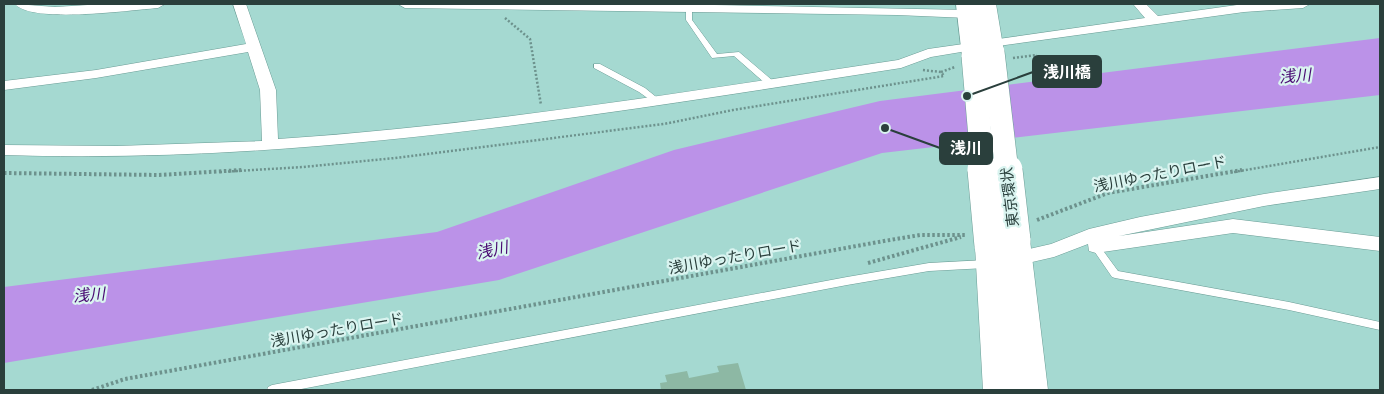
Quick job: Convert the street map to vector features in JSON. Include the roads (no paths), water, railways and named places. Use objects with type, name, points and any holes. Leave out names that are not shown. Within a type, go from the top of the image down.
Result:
[{"type":"highway","name":"東京環状","points":[[986,4],[982,50],[998,243],[1000,390]]},
{"type":"highway","name":"東京環状","points":[[970,7],[982,50]]},
{"type":"highway","name":"東京環状","points":[[998,243],[1031,390]]},
{"type":"street","points":[[22,4],[38,10],[55,11],[158,4]]},
{"type":"street","points":[[238,4],[268,90],[270,144]]},
{"type":"street","points":[[405,4],[970,7]]},
{"type":"street","points":[[1139,4],[1156,21]]},
{"type":"street","points":[[1204,4],[1217,12]]},
{"type":"street","points":[[4,150],[139,150],[270,144],[423,132],[543,117],[901,64],[928,53],[982,50],[1217,12],[1303,4]]},
{"type":"street","points":[[4,86],[96,74],[253,47]]},
{"type":"street","points":[[998,243],[1054,250],[1092,241],[1140,224],[1264,200],[1380,183]]},
{"type":"street","points":[[1092,241],[1233,226],[1380,244]]},
{"type":"lane","points":[[689,7],[689,20],[715,56],[736,54],[770,83]]},
{"type":"lane","points":[[597,66],[642,90],[656,100]]},
{"type":"lane","points":[[1092,241],[1116,274],[1288,306],[1380,326]]},
{"type":"lane","points":[[272,390],[929,267],[998,243]]},
{"type":"water","points":[[1380,38],[1380,95],[882,153],[499,280],[4,363],[4,287],[437,232],[674,150],[880,101]]},
{"type":"place","name":"浅川橋","points":[[967,96]]},
{"type":"place","name":"浅川","points":[[885,128]]}]
